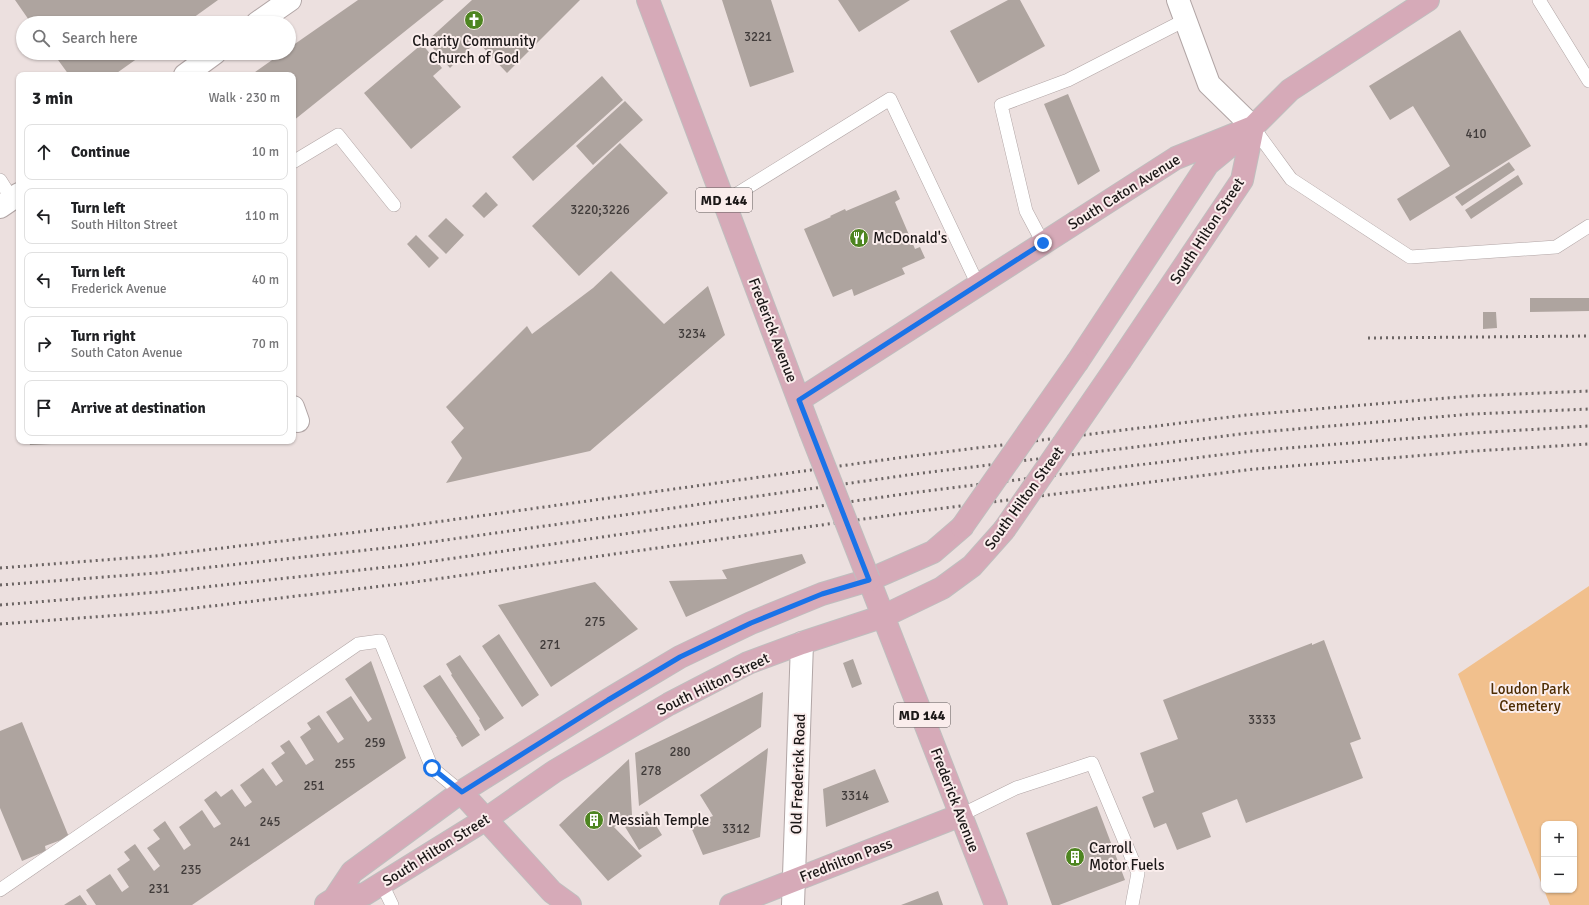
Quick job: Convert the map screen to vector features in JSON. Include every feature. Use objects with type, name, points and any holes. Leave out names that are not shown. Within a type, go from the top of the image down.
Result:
[{"type":"main road","name":"Frederick Avenue","points":[[648,0],[810,430],[996,905]]},
{"type":"main road","name":"South Caton Avenue","points":[[799,400],[1176,158],[1253,126],[1290,90],[1428,0]]},
{"type":"main road","name":"South Hilton Street","points":[[329,902],[365,894],[486,819],[555,771],[669,704],[748,663],[802,643],[884,616],[942,588],[972,566],[1004,530],[1242,180],[1253,126]]},
{"type":"main road","name":"South Hilton Street","points":[[329,902],[352,872],[462,792],[601,704],[680,657],[751,623],[822,594],[869,580],[932,552],[962,527],[1078,362],[1208,164],[1253,126]]},
{"type":"main road","points":[[462,792],[552,892],[570,905]]},
{"type":"main road","name":"Fredhilton Pass","points":[[732,905],[961,815]]},
{"type":"street","points":[[267,16],[290,0]]},
{"type":"street","points":[[1182,10],[1210,84],[1253,126]]},
{"type":"street","points":[[189,72],[205,60]]},
{"type":"street","name":"Old Frederick Road","points":[[793,905],[802,643]]},
{"type":"lane","points":[[1539,0],[1589,81]]},
{"type":"lane","points":[[1043,243],[1026,211],[1001,105],[1068,80],[1182,10]]},
{"type":"lane","points":[[724,202],[890,99],[978,285]]},
{"type":"lane","points":[[1253,126],[1291,179],[1410,258],[1556,247],[1589,226]]},
{"type":"lane","points":[[296,160],[338,135],[394,205]]},
{"type":"lane","points":[[0,180],[10,200]]},
{"type":"lane","points":[[0,889],[358,644],[380,641],[432,768],[462,792]]},
{"type":"lane","points":[[961,815],[1016,788],[1092,763],[1138,873],[1132,905]]},
{"type":"lane","points":[[382,884],[392,905]]},
{"type":"green space","name":"Loudon Park Cemetery","points":[[1589,586],[1589,905],[1550,905],[1545,893],[1577,893],[1577,821],[1541,821],[1541,882],[1458,674]]},
{"type":"building","points":[[15,0],[218,0],[196,16],[26,16]]},
{"type":"building","points":[[358,0],[444,0],[296,119],[296,72],[255,72],[272,60],[296,60],[296,43]]},
{"type":"building","points":[[472,0],[580,0],[507,73],[477,41],[450,68],[427,41]]},
{"type":"building","points":[[722,0],[771,0],[794,72],[750,87]]},
{"type":"building","points":[[838,0],[910,0],[859,32]]},
{"type":"building","points":[[1008,0],[1020,0],[1045,46],[978,83],[950,31]]},
{"type":"building","points":[[1460,30],[1531,146],[1410,221],[1397,199],[1450,166],[1413,106],[1390,120],[1369,86]]},
{"type":"building","points":[[422,44],[442,68],[433,76],[461,107],[411,149],[364,93]]},
{"type":"building","points":[[58,60],[135,60],[118,72],[67,72]]},
{"type":"building","points":[[602,76],[623,100],[533,181],[512,157]]},
{"type":"building","points":[[1068,94],[1100,171],[1078,185],[1044,104]]},
{"type":"building","points":[[625,101],[643,120],[593,165],[576,146]]},
{"type":"building","points":[[620,143],[668,193],[579,276],[532,226]]},
{"type":"building","points":[[1509,162],[1515,170],[1462,206],[1455,197]]},
{"type":"building","points":[[1518,175],[1523,184],[1471,219],[1465,210]]},
{"type":"building","name":"McDonald's","points":[[896,190],[900,199],[895,202],[915,249],[920,247],[925,258],[902,268],[905,274],[854,296],[852,289],[833,297],[804,229],[845,209],[846,211]]},
{"type":"building","points":[[486,192],[498,205],[484,218],[472,206]]},
{"type":"building","points":[[446,218],[464,235],[446,254],[428,236]]},
{"type":"building","points":[[416,235],[439,258],[429,268],[407,244]]},
{"type":"building","points":[[611,271],[664,324],[708,286],[725,335],[590,451],[446,483],[462,458],[451,442],[464,428],[446,407],[527,326],[532,334],[593,288]]},
{"type":"building","points":[[1530,298],[1589,298],[1589,311],[1530,312]]},
{"type":"building","points":[[1483,312],[1496,312],[1497,328],[1483,329]]},
{"type":"building","points":[[30,444],[51,444],[30,445]]},
{"type":"building","points":[[802,554],[806,563],[686,617],[669,581],[727,579],[722,570]]},
{"type":"building","points":[[595,582],[638,629],[551,687],[498,605]]},
{"type":"building","points":[[499,634],[539,695],[522,707],[482,646]]},
{"type":"building","points":[[1324,640],[1361,739],[1350,743],[1363,778],[1246,823],[1237,799],[1202,813],[1211,837],[1177,850],[1166,823],[1154,828],[1142,797],[1154,792],[1140,753],[1178,739],[1163,700],[1312,643],[1312,645]]},
{"type":"building","points":[[460,655],[504,718],[485,731],[479,720],[480,719],[451,675],[452,674],[446,664]]},
{"type":"building","points":[[853,659],[862,684],[852,688],[843,663]]},
{"type":"building","points":[[371,661],[406,758],[192,905],[96,905],[86,890],[110,874],[122,892],[129,887],[117,869],[130,860],[124,852],[135,844],[154,871],[160,866],[147,848],[160,839],[153,830],[165,821],[184,850],[191,845],[179,827],[202,810],[214,828],[221,824],[204,800],[216,791],[221,797],[232,789],[245,807],[252,802],[240,785],[263,768],[276,786],[283,781],[271,763],[285,753],[280,746],[289,740],[306,765],[314,760],[300,737],[311,729],[307,723],[319,715],[338,743],[344,739],[326,712],[351,696],[368,722],[372,719],[345,679]]},
{"type":"building","points":[[440,675],[480,735],[462,747],[423,686]]},
{"type":"building","points":[[763,692],[761,727],[639,806],[635,753]]},
{"type":"building","points":[[22,722],[69,837],[45,846],[46,851],[22,861],[0,808],[0,731]]},
{"type":"building","points":[[768,748],[760,837],[703,855],[690,825],[713,816],[700,795]]},
{"type":"building","name":"Messiah Temple","points":[[629,759],[632,815],[614,827],[642,856],[608,881],[559,825]]},
{"type":"building","points":[[875,769],[889,802],[826,827],[823,789]]},
{"type":"building","name":"Carroll Motor Fuels","points":[[1097,806],[1125,880],[1059,905],[1052,905],[1026,833]]},
{"type":"building","points":[[647,811],[662,835],[639,850],[624,825]]},
{"type":"building","points":[[938,891],[943,905],[901,905]]},
{"type":"building","points":[[80,895],[87,905],[64,905],[67,903]]},
{"type":"railway","points":[[1368,338],[1589,336]]},
{"type":"railway","points":[[0,568],[155,556],[400,527],[912,456],[1246,415],[1470,396],[1589,391]]},
{"type":"railway","points":[[0,585],[157,573],[403,546],[915,474],[1249,433],[1472,414],[1589,409]]},
{"type":"railway","points":[[0,605],[159,592],[406,565],[918,492],[1252,451],[1474,433],[1589,426]]},
{"type":"railway","points":[[0,624],[161,612],[408,583],[921,511],[1255,469],[1475,451],[1589,444]]},
{"type":"place","name":"Charity Community Church of God","points":[[474,20]]},
{"type":"place","name":"McDonald's","points":[[859,238]]},
{"type":"place","name":"Messiah Temple","points":[[594,820]]},
{"type":"place","name":"Carroll Motor Fuels","points":[[1075,857]]},
{"type":"route","points":[[432,768],[462,792],[608,700],[680,657],[751,623],[822,594],[869,580],[799,400],[1043,243]]}]
